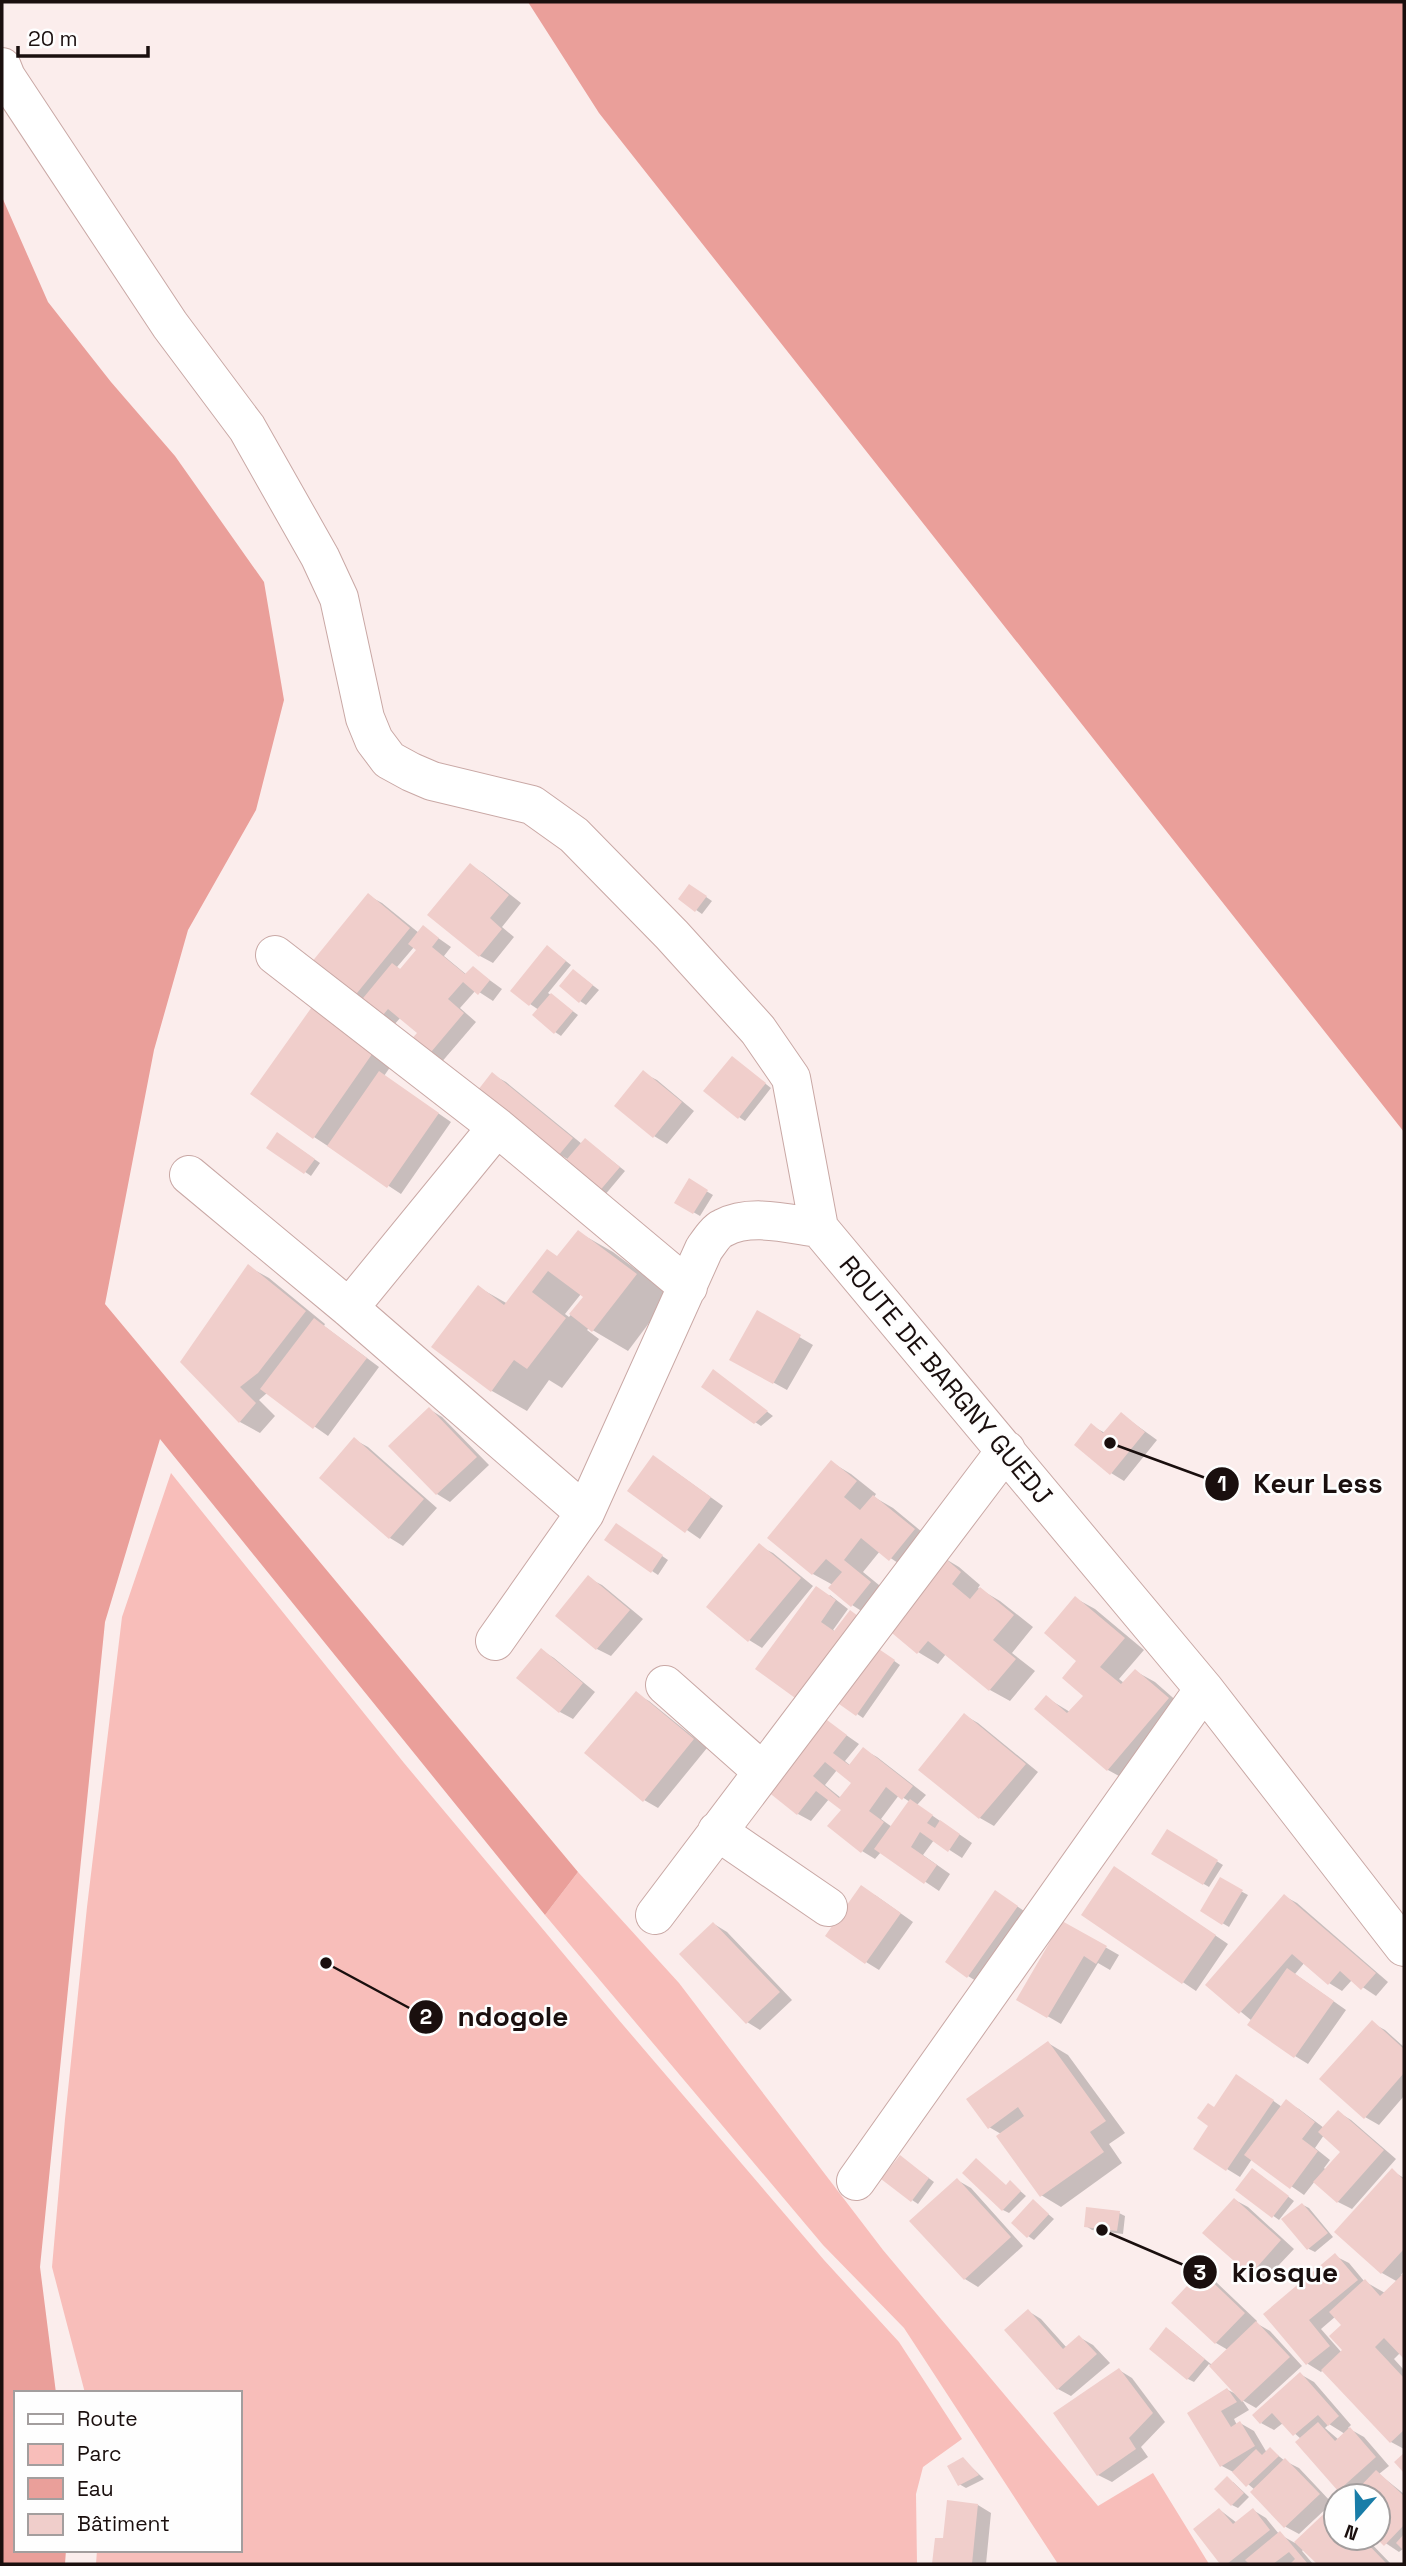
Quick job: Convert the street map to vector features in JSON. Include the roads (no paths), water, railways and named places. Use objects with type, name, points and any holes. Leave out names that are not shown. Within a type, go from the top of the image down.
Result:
[{"type":"street","name":"ROUTE DE BARGNY GUEDJ","points":[[2,67],[6,77],[170,324],[247,428],[320,557],[339,598],[365,718],[374,740],[389,760],[432,781],[532,805],[574,835],[672,935],[758,1030],[791,1078],[819,1228],[1204,1689],[1404,1947]]},
{"type":"street","points":[[275,955],[497,1127],[688,1287]]},
{"type":"street","points":[[349,1308],[497,1127]]},
{"type":"street","points":[[189,1175],[349,1308],[585,1513]]},
{"type":"street","points":[[495,1641],[585,1513],[704,1249],[721,1228],[743,1222],[766,1221],[819,1228]]},
{"type":"street","points":[[655,1915],[1006,1450]]},
{"type":"street","points":[[665,1685],[762,1771]]},
{"type":"street","points":[[856,2182],[1204,1689]]},
{"type":"street","points":[[718,1831],[828,1907]]},
{"type":"water","points":[[528,2],[1404,2],[1404,1132],[599,113]]},
{"type":"water","points":[[2,197],[48,302],[111,382],[175,456],[264,582],[284,700],[256,810],[188,930],[154,1050],[105,1304],[578,1872],[545,1915],[160,1439],[105,1622],[40,2267],[56,2391],[14,2391],[14,2552],[66,2552],[65,2564],[2,2564]]},
{"type":"place","name":"Keur Less","points":[[1110,1443]]},
{"type":"place","name":"ndogole","points":[[326,1963]]},
{"type":"place","name":"kiosque","points":[[1102,2230]]}]
